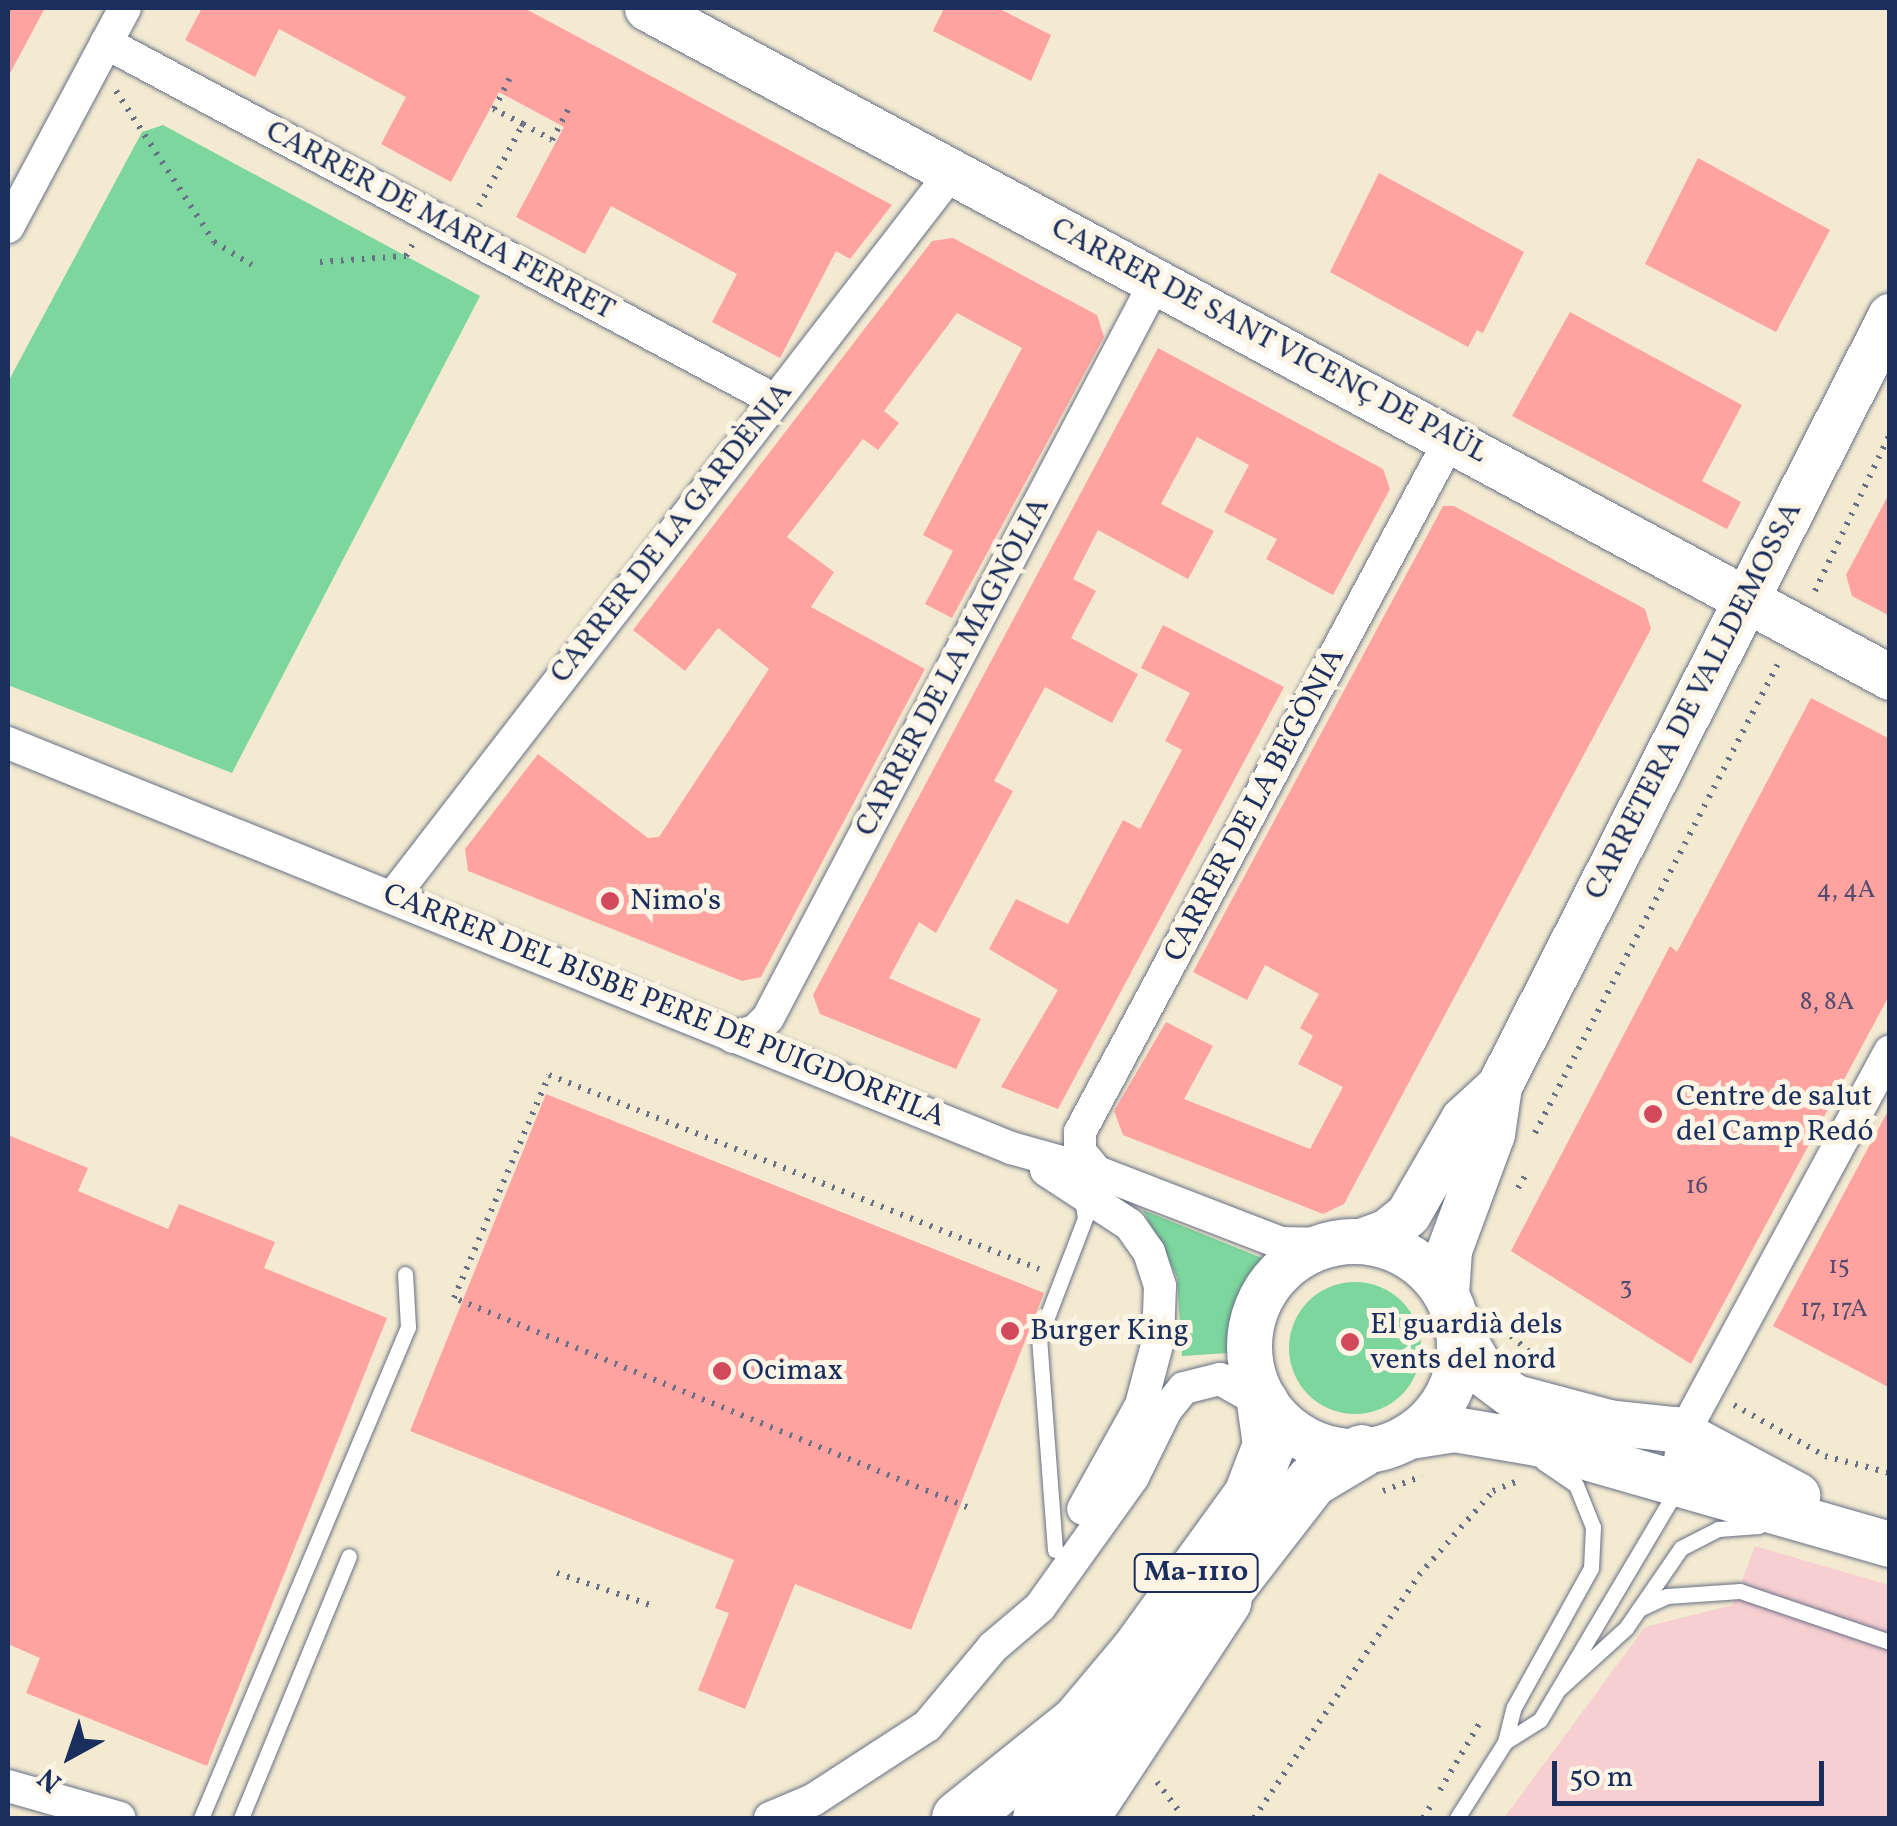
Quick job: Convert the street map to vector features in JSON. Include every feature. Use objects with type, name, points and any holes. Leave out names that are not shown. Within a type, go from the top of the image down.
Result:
[{"type":"highway","points":[[1080,1818],[1224,1600]]},
{"type":"highway","points":[[959,1818],[1076,1723]]},
{"type":"main road","name":"Ma-1110","points":[[995,1818],[1076,1723],[1250,1496],[1269,1445],[1264,1403]]},
{"type":"main road","points":[[1039,1818],[1224,1600],[1312,1481],[1395,1466]]},
{"type":"street","points":[[8,227],[16,191],[125,8]]},
{"type":"street","name":"CARRER DE SANT VICENÇ DE PAÜL","points":[[646,8],[1798,624],[1890,677]]},
{"type":"street","name":"CARRER DE MARIA FERRET","points":[[106,43],[774,400]]},
{"type":"street","name":"CARRER DE LA GARDÈNIA","points":[[394,896],[952,172]]},
{"type":"street","name":"CARRER DE LA MAGNÒLIA","points":[[734,1037],[755,1031],[768,1018],[1157,280]]},
{"type":"street","name":"CARRETERA DE VALLDEMOSSA","points":[[1468,1316],[1449,1250],[1492,1134],[1499,1086],[1890,316]]},
{"type":"street","name":"CARRER DE LA BEGÒNIA","points":[[1085,1180],[1080,1132],[1452,438]]},
{"type":"street","name":"CARRER DEL BISBE PERE DE PUIGDORFILA","points":[[8,744],[394,896],[1085,1180],[1281,1243],[1344,1242]]},
{"type":"street","points":[[1677,1487],[1684,1434],[1890,1051]]},
{"type":"street","name":"CARRETERA DE VALLDEMOSSA","points":[[1344,1242],[1386,1232],[1408,1214],[1463,1119],[1499,1086]]},
{"type":"street","points":[[770,1818],[813,1800],[927,1726],[992,1646],[1123,1446],[1146,1386],[1161,1320],[1156,1270],[1141,1238],[1085,1180]]},
{"type":"street","points":[[1264,1403],[1250,1361],[1254,1310],[1283,1269],[1344,1242],[1409,1256],[1468,1316],[1495,1386],[1536,1378],[1684,1434],[1787,1492],[1884,1537]]},
{"type":"street","points":[[1395,1466],[1448,1398],[1468,1316]]},
{"type":"street","points":[[992,1646],[1040,1607],[1133,1477],[1177,1394],[1194,1382],[1220,1380],[1264,1403],[1307,1440],[1395,1466],[1454,1429],[1497,1461],[1537,1443],[1677,1487],[1884,1537]]},
{"type":"street","points":[[8,1786],[120,1818]]},
{"type":"lane","points":[[1055,1550],[1040,1338],[1085,1218],[1085,1180]]},
{"type":"lane","points":[[201,1818],[408,1328],[405,1274]]},
{"type":"lane","points":[[1457,1818],[1505,1742],[1514,1707],[1586,1584],[1593,1527],[1576,1485],[1497,1461]]},
{"type":"lane","points":[[1505,1742],[1540,1720],[1669,1511],[1677,1487]]},
{"type":"lane","points":[[1636,1612],[1670,1556],[1718,1529],[1744,1523],[1811,1539],[1884,1537]]},
{"type":"lane","points":[[241,1818],[349,1556]]},
{"type":"lane","points":[[1560,1688],[1636,1612],[1654,1600],[1704,1590],[1748,1594],[1890,1642]]},
{"type":"path","points":[[511,76],[494,110],[552,140],[569,108]]},
{"type":"path","points":[[115,90],[214,242],[252,265]]},
{"type":"path","points":[[464,234],[523,124]]},
{"type":"path","points":[[320,262],[406,256],[428,214]]},
{"type":"path","points":[[1527,1150],[1798,624],[1890,434]]},
{"type":"path","points":[[967,1507],[454,1298],[549,1074],[1062,1278]]},
{"type":"path","points":[[1503,1196],[1518,1167]]},
{"type":"path","points":[[1516,1191],[1526,1174]]},
{"type":"path","points":[[1468,1316],[1536,1378]]},
{"type":"path","points":[[1254,1818],[1418,1574],[1494,1491],[1528,1476],[1497,1461]]},
{"type":"path","points":[[557,1574],[653,1606]]},
{"type":"path","points":[[1424,1818],[1493,1700]]},
{"type":"path","points":[[1152,1775],[1180,1813]]},
{"type":"shaded area","points":[[1755,1546],[1889,1585],[1889,1818],[1504,1818],[1645,1627],[1733,1605]]},
{"type":"green space","points":[[163,125],[480,296],[232,773],[8,685],[8,382],[142,132]]},
{"type":"green space","points":[[1143,1210],[1262,1258],[1238,1304],[1228,1353],[1182,1356],[1177,1277]]},
{"type":"green space","points":[[1355,1282],[1380,1287],[1402,1301],[1416,1323],[1421,1348],[1416,1373],[1402,1395],[1380,1409],[1355,1414],[1330,1409],[1308,1395],[1294,1373],[1289,1348],[1294,1323],[1308,1301],[1330,1287]]},
{"type":"building","points":[[8,8],[45,8],[8,77]]},
{"type":"building","points":[[202,8],[524,8],[892,205],[850,259],[836,251],[780,358],[712,322],[737,274],[611,206],[585,254],[516,217],[564,127],[499,92],[451,182],[381,144],[406,97],[279,29],[255,77],[185,40]]},
{"type":"building","points":[[944,8],[998,8],[1051,35],[1031,81],[933,31]]},
{"type":"building","points":[[1698,158],[1830,230],[1776,332],[1645,264]]},
{"type":"building","points":[[1379,173],[1524,252],[1483,333],[1477,330],[1468,347],[1330,272]]},
{"type":"building","points":[[953,238],[1097,315],[1104,337],[952,618],[925,604],[953,551],[923,535],[1022,348],[957,313],[884,411],[899,423],[878,450],[863,439],[787,537],[834,572],[811,607],[925,669],[761,977],[742,981],[468,871],[465,849],[538,754],[648,838],[659,837],[769,669],[718,628],[685,671],[633,630],[932,241]]},
{"type":"building","points":[[1570,312],[1742,405],[1702,481],[1741,502],[1727,529],[1512,416]]},
{"type":"building","points":[[1158,348],[1383,469],[1390,489],[1333,595],[1266,559],[1277,539],[1224,512],[1249,465],[1197,437],[1161,504],[1214,531],[1188,579],[1098,530],[1073,579],[1096,591],[1071,638],[1138,674],[1112,723],[1045,687],[994,781],[1013,791],[936,933],[919,922],[889,978],[981,1019],[956,1069],[820,1014],[813,995]]},
{"type":"building","points":[[1890,492],[1890,616],[1852,596],[1846,575]]},
{"type":"building","points":[[1443,506],[1454,506],[1645,609],[1651,629],[1344,1204],[1323,1214],[1123,1135],[1114,1111],[1166,1022],[1213,1046],[1184,1099],[1310,1149],[1343,1087],[1298,1064],[1313,1036],[1300,1028],[1319,994],[1265,965],[1247,1000],[1193,972]]},
{"type":"building","points":[[1163,625],[1284,687],[1058,1109],[1001,1087],[1058,990],[989,949],[1016,899],[1068,924],[1123,820],[1140,829],[1182,750],[1165,741],[1190,693],[1141,668]]},
{"type":"building","points":[[1811,698],[1890,739],[1890,994],[1691,1364],[1511,1251],[1670,946],[1677,952]]},
{"type":"building","points":[[546,1094],[1044,1293],[911,1630],[795,1584],[745,1709],[698,1690],[729,1613],[715,1608],[734,1560],[410,1431]]},
{"type":"building","points":[[1890,1107],[1890,1388],[1773,1326]]},
{"type":"building","points":[[8,1135],[88,1168],[78,1191],[168,1229],[179,1204],[275,1242],[264,1268],[387,1318],[207,1766],[26,1693],[40,1658],[8,1644]]},
{"type":"place","name":"Nimo's","points":[[610,901]]},
{"type":"place","name":"Centre de salut del Camp Redó","points":[[1653,1114]]},
{"type":"place","name":"Burger King","points":[[1010,1331]]},
{"type":"place","name":"El guardià dels vents del nord","points":[[1350,1342]]},
{"type":"place","name":"Ocimax","points":[[722,1371]]}]
